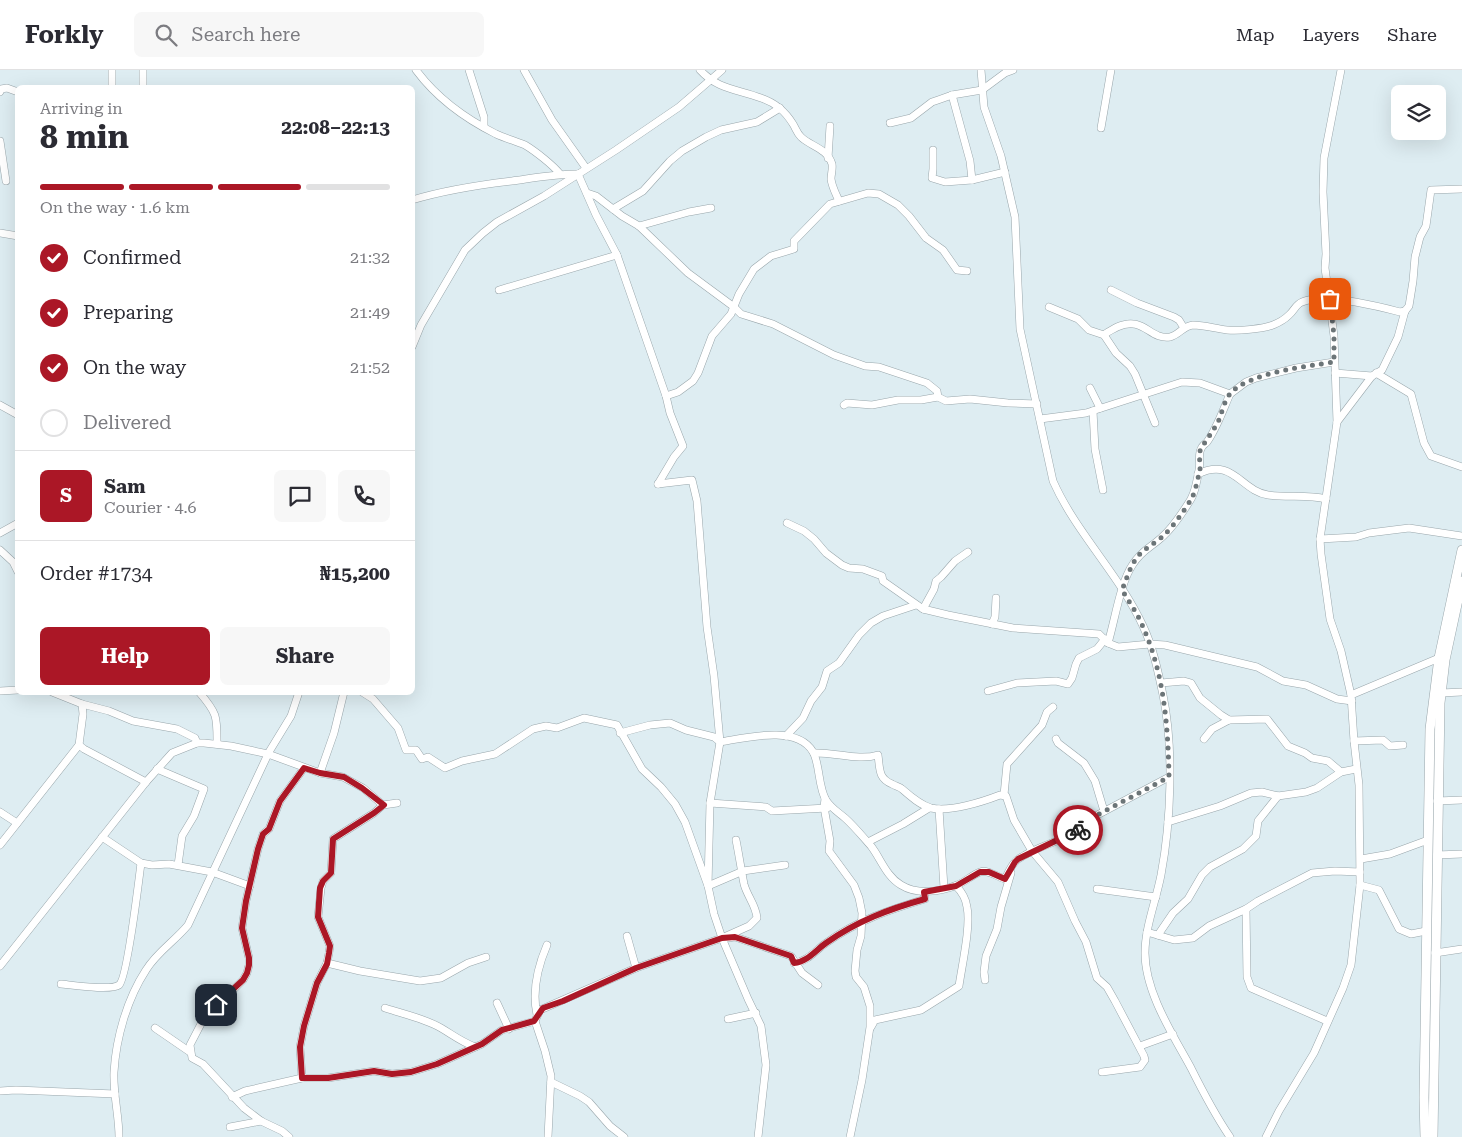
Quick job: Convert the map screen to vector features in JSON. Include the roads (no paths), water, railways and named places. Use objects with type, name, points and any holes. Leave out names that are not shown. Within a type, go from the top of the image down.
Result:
[{"type":"street","points":[[112,70],[112,85]]},
{"type":"street","points":[[143,70],[143,85]]},
{"type":"street","points":[[416,70],[422,79],[460,112],[484,127],[527,147],[554,167],[560,174]]},
{"type":"street","points":[[470,70],[484,117],[484,127]]},
{"type":"street","points":[[524,70],[552,120],[586,168]]},
{"type":"street","points":[[700,70],[710,80],[731,90],[740,91],[766,100],[780,108],[794,125],[798,134],[806,142],[817,145],[832,164],[831,178],[839,201]]},
{"type":"street","points":[[415,340],[421,325],[465,250],[497,222],[544,196],[616,150],[679,106],[722,70]]},
{"type":"street","points":[[981,70],[984,107],[1005,172],[1015,217],[1020,329],[1054,481],[1061,498],[1122,590],[1142,625],[1150,644],[1164,697],[1169,777],[1167,842],[1147,932],[1146,967],[1156,1000],[1209,1104],[1230,1137]]},
{"type":"street","points":[[890,123],[911,118],[932,102],[952,95],[982,90],[1005,73],[1013,70]]},
{"type":"street","points":[[1101,128],[1111,70]]},
{"type":"street","points":[[1266,1137],[1279,1111],[1314,1053],[1343,988],[1351,965],[1360,885],[1359,785],[1356,769],[1352,698],[1341,651],[1330,619],[1320,539],[1337,422],[1334,336],[1326,268],[1323,192],[1324,158],[1341,70]]},
{"type":"street","points":[[0,92],[1,89],[7,88],[15,91]]},
{"type":"street","points":[[952,95],[970,161],[972,180]]},
{"type":"street","points":[[613,209],[643,191],[670,161],[682,151],[721,130],[757,122],[780,108]]},
{"type":"street","points":[[828,158],[830,126]]},
{"type":"street","points":[[0,141],[6,181]]},
{"type":"street","points":[[933,150],[934,170],[932,178],[945,182],[972,180],[1005,172]]},
{"type":"street","points":[[415,199],[434,193],[560,174],[578,174]]},
{"type":"street","points":[[578,174],[617,255],[666,396],[670,413],[683,446],[658,484],[692,480],[697,501],[706,627],[714,676],[720,742],[710,804],[708,886]]},
{"type":"street","points":[[1337,422],[1374,374],[1382,370],[1398,337],[1408,306],[1417,248],[1426,226],[1431,190],[1462,189]]},
{"type":"street","points":[[587,193],[596,196],[638,226],[688,273],[741,314],[773,324],[834,355],[865,366],[879,367],[927,383],[937,392],[938,397]]},
{"type":"street","points":[[666,396],[678,392],[693,381],[712,336],[731,314],[739,294],[754,270],[771,256],[794,249],[794,241],[830,204],[868,193],[879,194],[898,205],[926,238],[943,250],[957,270],[967,272]]},
{"type":"street","points":[[638,226],[711,208]]},
{"type":"street","points":[[0,233],[15,236]]},
{"type":"street","points":[[500,290],[617,255]]},
{"type":"street","points":[[1111,290],[1137,304],[1174,317],[1179,320],[1184,328]]},
{"type":"street","points":[[1104,335],[1129,323],[1142,326],[1157,334],[1168,337],[1174,336],[1184,328],[1192,325],[1237,331],[1273,325],[1288,316],[1298,303],[1304,300],[1330,299],[1400,312],[1405,311]]},
{"type":"street","points":[[1049,307],[1078,319],[1089,330],[1104,335],[1116,353],[1130,366],[1155,423]]},
{"type":"street","points":[[988,691],[1017,683],[1056,681],[1068,684],[1080,658],[1097,649],[1106,641],[1131,566],[1139,556],[1168,531],[1192,497],[1198,480],[1200,468],[1198,462],[1202,447],[1206,444],[1230,394],[1246,382],[1256,378],[1296,368],[1334,362]]},
{"type":"street","points":[[1334,373],[1374,374],[1411,394],[1424,443],[1431,456],[1462,467]]},
{"type":"street","points":[[1040,419],[1069,416],[1097,410],[1182,382],[1200,383],[1230,394]]},
{"type":"street","points":[[1090,388],[1097,410],[1095,449],[1103,490]]},
{"type":"street","points":[[844,405],[847,403],[872,405],[898,400],[920,400],[938,397],[946,400],[970,399],[1008,404],[1037,404]]},
{"type":"street","points":[[0,405],[15,412]]},
{"type":"street","points":[[1198,474],[1208,469],[1220,470],[1235,475],[1260,493],[1269,496],[1316,496],[1326,499]]},
{"type":"street","points":[[787,523],[804,531],[826,553],[842,565],[849,568],[863,569],[882,576],[883,581],[920,607],[1013,628],[1100,634],[1106,641],[1118,647],[1150,644],[1181,648],[1257,667],[1283,681],[1306,685],[1337,699],[1352,698],[1439,658]]},
{"type":"street","points":[[0,533],[15,525]]},
{"type":"street","points":[[1320,539],[1356,537],[1369,532],[1409,528],[1462,536]]},
{"type":"street","points":[[0,550],[15,566]]},
{"type":"street","points":[[1425,1137],[1426,931],[1430,729],[1439,658],[1462,550]]},
{"type":"street","points":[[786,736],[803,718],[811,702],[822,688],[827,672],[839,663],[859,635],[871,623],[883,616],[920,607],[934,589],[936,581],[955,560],[968,552]]},
{"type":"street","points":[[1433,1137],[1437,802],[1441,693],[1445,660],[1462,581]]},
{"type":"street","points":[[992,624],[995,617],[996,598]]},
{"type":"street","points":[[1160,683],[1184,681],[1191,683],[1200,698],[1229,720]]},
{"type":"street","points":[[0,690],[15,690]]},
{"type":"street","points":[[1441,693],[1462,692]]},
{"type":"street","points":[[60,695],[133,721],[177,728],[195,738],[197,744]]},
{"type":"street","points":[[202,695],[217,717],[217,744]]},
{"type":"street","points":[[119,1137],[119,1117],[114,1072],[118,1042],[127,1010],[146,969],[156,956],[179,936],[188,925],[268,754],[291,716],[298,695]]},
{"type":"street","points":[[320,773],[334,732],[343,695]]},
{"type":"street","points":[[366,695],[398,728],[406,750],[416,750],[422,759],[428,757],[444,768],[462,761],[495,754],[533,729],[546,726],[557,728],[577,719],[593,719],[617,725],[642,769],[675,804],[685,822],[708,886],[722,938],[748,1000],[756,1013],[762,1032],[766,1065],[758,1137]]},
{"type":"street","points":[[0,845],[79,745],[83,714],[82,704]]},
{"type":"street","points":[[1053,707],[1047,712],[1042,724],[1007,764],[1004,795],[1014,820],[1032,851],[1058,882],[1086,942],[1098,978],[1107,987],[1116,1001],[1140,1046],[1145,1060],[1140,1067],[1102,1072]]},
{"type":"street","points":[[1204,739],[1212,729],[1229,720],[1267,719],[1288,746],[1312,758],[1328,761],[1341,772]]},
{"type":"street","points":[[620,733],[650,725],[670,723],[686,730],[714,737],[720,742],[770,735],[786,736],[804,743],[814,753],[825,798],[832,809]]},
{"type":"street","points":[[1056,738],[1058,743],[1088,768],[1095,781],[1104,811]]},
{"type":"street","points":[[1354,742],[1383,740],[1390,746],[1403,746]]},
{"type":"street","points":[[1,964],[146,782],[172,753],[197,744],[217,744],[268,754],[320,773],[344,777],[354,782],[384,805]]},
{"type":"street","points":[[79,745],[146,782]]},
{"type":"street","points":[[814,753],[849,755],[858,758],[870,758],[878,755],[881,778],[902,789],[905,794],[930,808],[939,809],[974,804],[1004,795]]},
{"type":"street","points":[[289,1137],[282,1131],[261,1121],[232,1097],[203,1064],[192,1058],[190,1045],[203,1020],[243,980],[247,973],[249,958],[242,928],[258,849],[263,834],[269,829],[280,801],[304,768]]},
{"type":"street","points":[[157,769],[204,789],[194,816],[182,836],[178,866]]},
{"type":"street","points":[[1168,822],[1251,793],[1262,792],[1278,796],[1306,792],[1317,788],[1341,772],[1356,769]]},
{"type":"street","points":[[710,804],[766,807],[772,810],[824,807],[832,809],[846,818],[868,842],[894,880],[902,886],[924,892],[956,886],[980,872],[989,872],[1005,879],[1015,862],[1032,851],[1072,834],[1086,821],[1169,777]]},
{"type":"street","points":[[1158,936],[1173,912],[1188,899],[1210,867],[1242,849],[1256,836],[1258,821],[1278,796]]},
{"type":"street","points":[[825,798],[824,807],[830,841],[829,851],[854,885],[859,898],[862,921],[855,971],[856,977],[864,987],[870,1006],[870,1027],[862,1080],[850,1137]]},
{"type":"street","points":[[1437,802],[1462,800]]},
{"type":"street","points":[[302,1078],[300,1047],[304,1026],[317,983],[327,964],[330,946],[318,917],[320,888],[323,881],[331,873],[333,839],[384,805],[397,804]]},
{"type":"street","points":[[868,842],[930,808]]},
{"type":"street","points":[[939,809],[944,888]]},
{"type":"street","points":[[0,812],[17,823]]},
{"type":"street","points":[[102,837],[141,863],[152,865],[169,864],[212,872],[250,886]]},
{"type":"street","points":[[232,1097],[245,1091],[302,1078],[328,1078],[374,1071],[392,1074],[411,1072],[437,1064],[475,1047],[502,1030],[536,1018],[543,1008],[636,968],[722,938],[750,926],[757,918],[757,910],[744,886],[743,871],[736,840]]},
{"type":"street","points":[[1361,859],[1390,854],[1428,840]]},
{"type":"street","points":[[694,849],[709,845]]},
{"type":"street","points":[[1437,855],[1462,854]]},
{"type":"street","points":[[61,984],[106,987],[120,984],[141,863]]},
{"type":"street","points":[[708,886],[743,871],[785,865]]},
{"type":"street","points":[[985,980],[986,956],[998,927],[1001,907],[1008,888],[1012,867]]},
{"type":"street","points":[[1147,932],[1174,940],[1193,938],[1209,926],[1246,909],[1312,873],[1360,872]]},
{"type":"street","points":[[1360,885],[1379,890],[1399,929],[1411,934],[1426,931]]},
{"type":"street","points":[[870,1027],[875,1020],[921,1010],[959,986],[966,936],[967,907],[961,891],[956,886]]},
{"type":"street","points":[[1097,889],[1156,897]]},
{"type":"street","points":[[794,963],[803,962],[828,942],[862,921],[925,899],[924,892]]},
{"type":"street","points":[[1246,909],[1247,977],[1251,988],[1327,1021]]},
{"type":"street","points":[[626,936],[636,968]]},
{"type":"street","points":[[722,938],[735,937],[791,956],[802,973],[818,985]]},
{"type":"street","points":[[547,945],[539,967],[535,1002],[536,1018],[551,1076],[548,1137]]},
{"type":"street","points":[[1435,952],[1462,949]]},
{"type":"street","points":[[327,964],[420,981],[441,978],[468,963],[486,957]]},
{"type":"street","points":[[497,1003],[509,1029]]},
{"type":"street","points":[[385,1008],[428,1022],[441,1028],[458,1040],[475,1047]]},
{"type":"street","points":[[728,1020],[756,1013]]},
{"type":"street","points":[[155,1028],[190,1052]]},
{"type":"street","points":[[1140,1046],[1173,1034]]},
{"type":"street","points":[[550,1082],[589,1102],[610,1126],[624,1137]]},
{"type":"street","points":[[0,1091],[115,1094]]},
{"type":"street","points":[[230,1127],[261,1121]]}]
